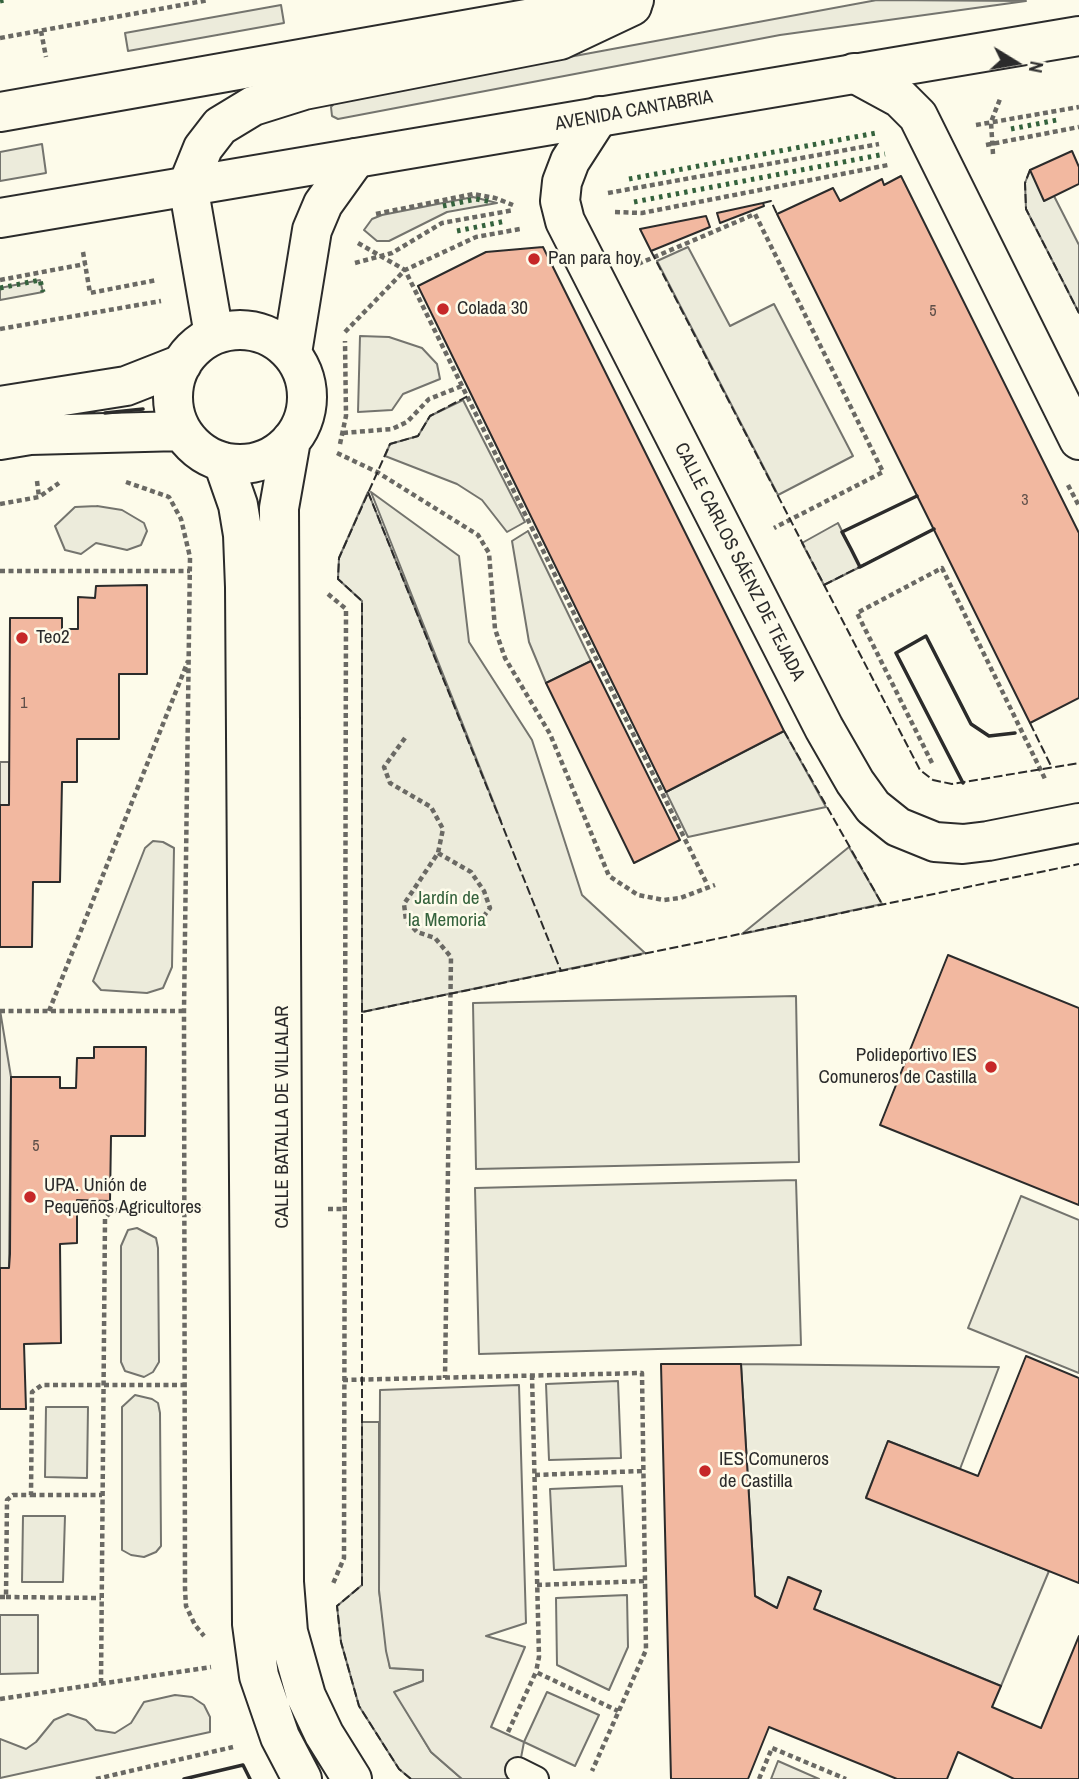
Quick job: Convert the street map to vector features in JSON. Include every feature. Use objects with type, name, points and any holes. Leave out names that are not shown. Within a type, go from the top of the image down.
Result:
[{"type":"street","points":[[0,112],[634,0]]},
{"type":"street","points":[[214,335],[188,185],[203,148],[220,126],[253,106],[304,90],[559,40],[644,0]]},
{"type":"street","name":"AVENIDA CANTABRIA","points":[[0,218],[1079,36]]},
{"type":"street","points":[[853,73],[900,98],[918,116],[1079,440]]},
{"type":"street","name":"CALLE CARLOS SÁENZ DE TEJADA","points":[[599,116],[569,161],[562,182],[560,201],[565,221],[824,728],[873,807],[916,837],[954,843],[1006,839],[1079,823]]},
{"type":"street","points":[[292,353],[312,230],[323,204],[356,158]]},
{"type":"street","points":[[240,329],[254,331],[276,340],[292,353],[303,372],[307,398],[303,421],[291,440],[268,457],[250,463],[223,462],[199,450],[182,431],[174,408],[174,387],[182,364],[193,349],[214,335],[240,329]]},
{"type":"street","points":[[0,406],[126,386],[182,364]]},
{"type":"street","points":[[0,440],[90,432],[182,431]]},
{"type":"street","name":"CALLE BATALLA DE VILLALAR","points":[[291,440],[279,508],[284,1582],[288,1632],[306,1696],[324,1734],[352,1779]]},
{"type":"street","name":"CALLE BATALLA DE VILLALAR","points":[[223,462],[242,525],[245,587],[252,1624],[259,1676],[280,1737],[302,1779]]},
{"type":"path","points":[[0,38],[209,0]]},
{"type":"path","points":[[614,223],[608,212],[642,213],[1079,127]]},
{"type":"path","points":[[369,217],[380,212],[473,194],[495,198],[521,209]]},
{"type":"path","points":[[636,265],[755,214],[883,472],[770,530]]},
{"type":"path","points":[[345,332],[405,270],[476,237],[565,221]]},
{"type":"path","points":[[350,244],[355,236]]},
{"type":"path","points":[[631,254],[642,277]]},
{"type":"path","points":[[0,279],[85,264]]},
{"type":"path","points":[[405,270],[707,884]]},
{"type":"path","points":[[154,280],[159,312]]},
{"type":"path","points":[[333,463],[346,416],[345,319]]},
{"type":"path","points":[[343,433],[392,429],[407,422],[429,399],[463,386]]},
{"type":"path","points":[[336,453],[377,472],[478,535],[489,554],[495,629],[505,658],[550,734],[609,876],[638,895],[664,900],[680,898],[715,885]]},
{"type":"path","points":[[0,504],[39,497],[66,480]]},
{"type":"path","points":[[118,480],[169,497],[181,519],[190,571],[184,1011],[186,1606],[194,1625],[211,1644]]},
{"type":"path","points":[[932,762],[857,613],[942,568],[1040,769]]},
{"type":"path","points":[[0,570],[190,571]]},
{"type":"path","points":[[318,585],[346,609],[344,1559],[330,1588]]},
{"type":"path","points":[[49,1011],[190,657]]},
{"type":"path","points":[[405,738],[384,767],[390,783],[431,807],[443,829],[438,853],[404,904],[406,920],[417,932],[435,938],[451,957],[445,1378]]},
{"type":"path","points":[[438,853],[471,872],[484,891],[490,908],[484,916],[471,923]]},
{"type":"path","points":[[0,1011],[184,1011]]},
{"type":"path","points":[[101,1683],[105,1219],[110,1212],[120,1209],[185,1209]]},
{"type":"path","points":[[343,1380],[642,1373],[646,1650],[592,1771]]},
{"type":"path","points":[[507,1735],[536,1672],[539,1657],[532,1376]]},
{"type":"path","points":[[31,1495],[32,1392],[42,1385],[184,1385]]},
{"type":"path","points":[[535,1475],[643,1471]]},
{"type":"path","points":[[101,1598],[3,1597],[7,1500],[13,1495],[102,1495]]},
{"type":"path","points":[[537,1585],[645,1581]]},
{"type":"path","points":[[0,1699],[222,1665]]},
{"type":"path","points":[[536,1672],[618,1711]]},
{"type":"path","points":[[96,1779],[235,1746]]},
{"type":"path","points":[[759,1779],[772,1748],[846,1779]]},
{"type":"green space","points":[[877,0],[1026,1],[780,35],[338,119],[332,116],[331,107],[337,100]]},
{"type":"green space","points":[[281,5],[284,23],[128,51],[125,33]]},
{"type":"green space","points":[[42,144],[46,173],[0,181],[0,152]]},
{"type":"green space","points":[[1030,170],[1054,196],[1079,245],[1079,313],[1026,209],[1025,183]]},
{"type":"green space","points":[[473,197],[497,203],[447,212],[389,241],[377,241],[364,230],[372,219],[382,215]]},
{"type":"green space","points":[[688,247],[730,326],[774,304],[853,456],[778,495],[657,261]]},
{"type":"green space","points":[[40,280],[43,292],[0,300],[0,288]]},
{"type":"green space","points":[[360,336],[389,337],[422,348],[437,364],[440,379],[403,394],[392,410],[358,412]]},
{"type":"green space","points":[[463,400],[525,522],[507,532],[482,500],[457,484],[385,456],[390,444],[418,436],[430,416]]},
{"type":"green space","name":"Jardín de la Memoria","points":[[368,492],[501,821],[371,492],[459,556],[469,642],[532,740],[582,895],[645,953],[362,1012],[362,601],[338,579],[339,558]]},
{"type":"green space","points":[[97,506],[122,510],[144,523],[147,531],[141,545],[127,550],[96,543],[81,554],[65,550],[55,526],[75,507]]},
{"type":"green space","points":[[838,523],[860,567],[824,585],[802,543]]},
{"type":"green space","points":[[528,531],[591,661],[546,683],[529,642],[512,541]]},
{"type":"green space","points":[[784,731],[826,807],[688,837],[666,792]]},
{"type":"green space","points":[[153,841],[163,842],[174,848],[172,967],[163,988],[147,993],[101,990],[93,981],[145,848]]},
{"type":"green space","points":[[849,847],[882,904],[742,934]]},
{"type":"green space","points":[[796,996],[799,1162],[476,1169],[473,1003]]},
{"type":"green space","points":[[796,1180],[801,1345],[479,1354],[475,1188]]},
{"type":"green space","points":[[1021,1196],[1079,1220],[1079,1373],[968,1328]]},
{"type":"green space","points":[[137,1228],[156,1238],[158,1248],[159,1362],[153,1372],[144,1377],[125,1371],[121,1362],[121,1246],[128,1230]]},
{"type":"green space","points":[[741,1364],[999,1367],[960,1469],[888,1441],[866,1497],[1049,1571],[1001,1686],[814,1609],[821,1591],[789,1577],[777,1608],[755,1596]]},
{"type":"green space","points":[[618,1381],[621,1458],[549,1460],[546,1384]]},
{"type":"green space","points":[[135,1395],[158,1403],[160,1413],[161,1546],[156,1552],[144,1557],[122,1550],[122,1407]]},
{"type":"green space","points":[[46,1407],[88,1407],[87,1478],[45,1477]]},
{"type":"green space","points":[[362,1422],[379,1422],[379,1590],[390,1668],[423,1670],[423,1681],[395,1692],[431,1752],[462,1779],[411,1779],[399,1769],[359,1706],[341,1642],[337,1606],[362,1585]]},
{"type":"green space","points":[[622,1486],[626,1566],[554,1570],[550,1489]]},
{"type":"green space","points":[[23,1516],[65,1516],[63,1582],[22,1582]]},
{"type":"green space","points":[[627,1595],[628,1647],[609,1690],[557,1665],[556,1598]]},
{"type":"green space","points":[[0,1615],[38,1615],[38,1673],[0,1674]]},
{"type":"green space","points":[[547,1692],[599,1715],[575,1766],[524,1742]]},
{"type":"green space","points":[[175,1695],[192,1697],[204,1705],[210,1717],[210,1732],[0,1778],[0,1739],[26,1749],[36,1742],[54,1720],[68,1714],[86,1720],[96,1730],[115,1733],[131,1723],[144,1702]]},
{"type":"shaded area","points":[[0,762],[9,762],[9,805],[0,805]]},
{"type":"shaded area","points":[[0,1010],[11,1077],[9,1268],[0,1268]]},
{"type":"shaded area","points":[[519,1385],[526,1623],[486,1636],[525,1647],[491,1727],[524,1742],[517,1779],[462,1779],[431,1752],[394,1692],[423,1681],[423,1670],[390,1668],[386,1651],[379,1590],[380,1390]]},
{"type":"shaded area","points":[[778,1761],[819,1779],[771,1779]]},
{"type":"building","points":[[1072,151],[1079,167],[1079,184],[1044,201],[1030,170]]},
{"type":"building","points":[[901,176],[1079,533],[1079,698],[1030,723],[777,214],[833,188],[840,201],[882,179],[884,185]]},
{"type":"building","points":[[763,203],[764,206],[720,223],[717,213]]},
{"type":"building","points":[[706,216],[710,227],[651,251],[640,229]]},
{"type":"building","points":[[543,247],[784,731],[666,792],[418,286],[486,252]]},
{"type":"building","points":[[147,585],[147,674],[119,674],[119,739],[77,739],[77,782],[62,782],[60,882],[33,882],[32,947],[0,947],[0,805],[9,805],[10,618],[62,618],[62,629],[78,629],[78,597],[95,598],[96,586]]},
{"type":"building","points":[[591,661],[680,840],[634,863],[546,683]]},
{"type":"building","name":"Polideportivo IES Comuneros de Castilla","points":[[948,955],[1079,1008],[1079,1205],[880,1125]]},
{"type":"building","points":[[94,1047],[146,1047],[145,1136],[111,1136],[110,1201],[77,1200],[77,1243],[60,1244],[61,1343],[24,1344],[26,1409],[0,1409],[0,1268],[9,1268],[10,1254],[11,1077],[60,1077],[60,1088],[76,1088],[77,1058],[94,1058]]},
{"type":"building","points":[[1026,1356],[1079,1378],[1079,1583],[866,1498],[888,1441],[978,1476]]},
{"type":"building","name":"IES Comuneros de Castilla","points":[[661,1364],[741,1364],[755,1596],[777,1608],[788,1577],[821,1591],[814,1609],[1001,1686],[992,1707],[1041,1728],[1079,1636],[1079,1779],[1014,1779],[958,1752],[947,1779],[897,1779],[769,1727],[748,1779],[671,1779]]},
{"type":"hedge","points":[[0,1],[5,0]]},
{"type":"hedge","points":[[1011,129],[1057,120]]},
{"type":"hedge","points":[[629,179],[876,133]]},
{"type":"hedge","points":[[634,202],[885,154]]},
{"type":"hedge","points":[[443,206],[476,199],[492,202]]},
{"type":"hedge","points":[[457,231],[506,221]]},
{"type":"hedge","points":[[0,288],[40,280],[43,292]]},
{"type":"fence","points":[[1030,170],[1025,183],[1026,209],[1079,313]]},
{"type":"fence","points":[[763,203],[771,201],[777,214]]},
{"type":"fence","points":[[651,251],[920,770],[933,780],[952,784],[1079,763]]},
{"type":"fence","points":[[362,1012],[362,601],[338,579],[339,558],[390,444],[418,436],[430,416],[470,395]]},
{"type":"fence","points":[[368,492],[561,971]]},
{"type":"fence","points":[[824,585],[934,529]]},
{"type":"fence","points":[[1030,723],[1052,768]]},
{"type":"fence","points":[[784,731],[882,904]]},
{"type":"fence","points":[[411,1779],[399,1769],[359,1706],[341,1642],[337,1606],[362,1585],[362,1012],[1079,864]]},
{"type":"wall","points":[[105,413],[143,409]]},
{"type":"wall","points":[[917,496],[842,532],[860,567],[934,529]]},
{"type":"wall","points":[[963,783],[896,653],[926,636],[971,724],[989,736],[1015,733]]},
{"type":"wall","points":[[184,1779],[243,1765],[250,1779]]},
{"type":"place","name":"Pan para hoy","points":[[534,259]]},
{"type":"place","name":"Colada 30","points":[[443,309]]},
{"type":"place","name":"Teo2","points":[[22,638]]},
{"type":"place","name":"Polideportivo IES Comuneros de Castilla","points":[[991,1067]]},
{"type":"place","name":"UPA. Unión de Pequeños Agricultores","points":[[30,1197]]},
{"type":"place","name":"IES Comuneros de Castilla","points":[[705,1471]]}]
